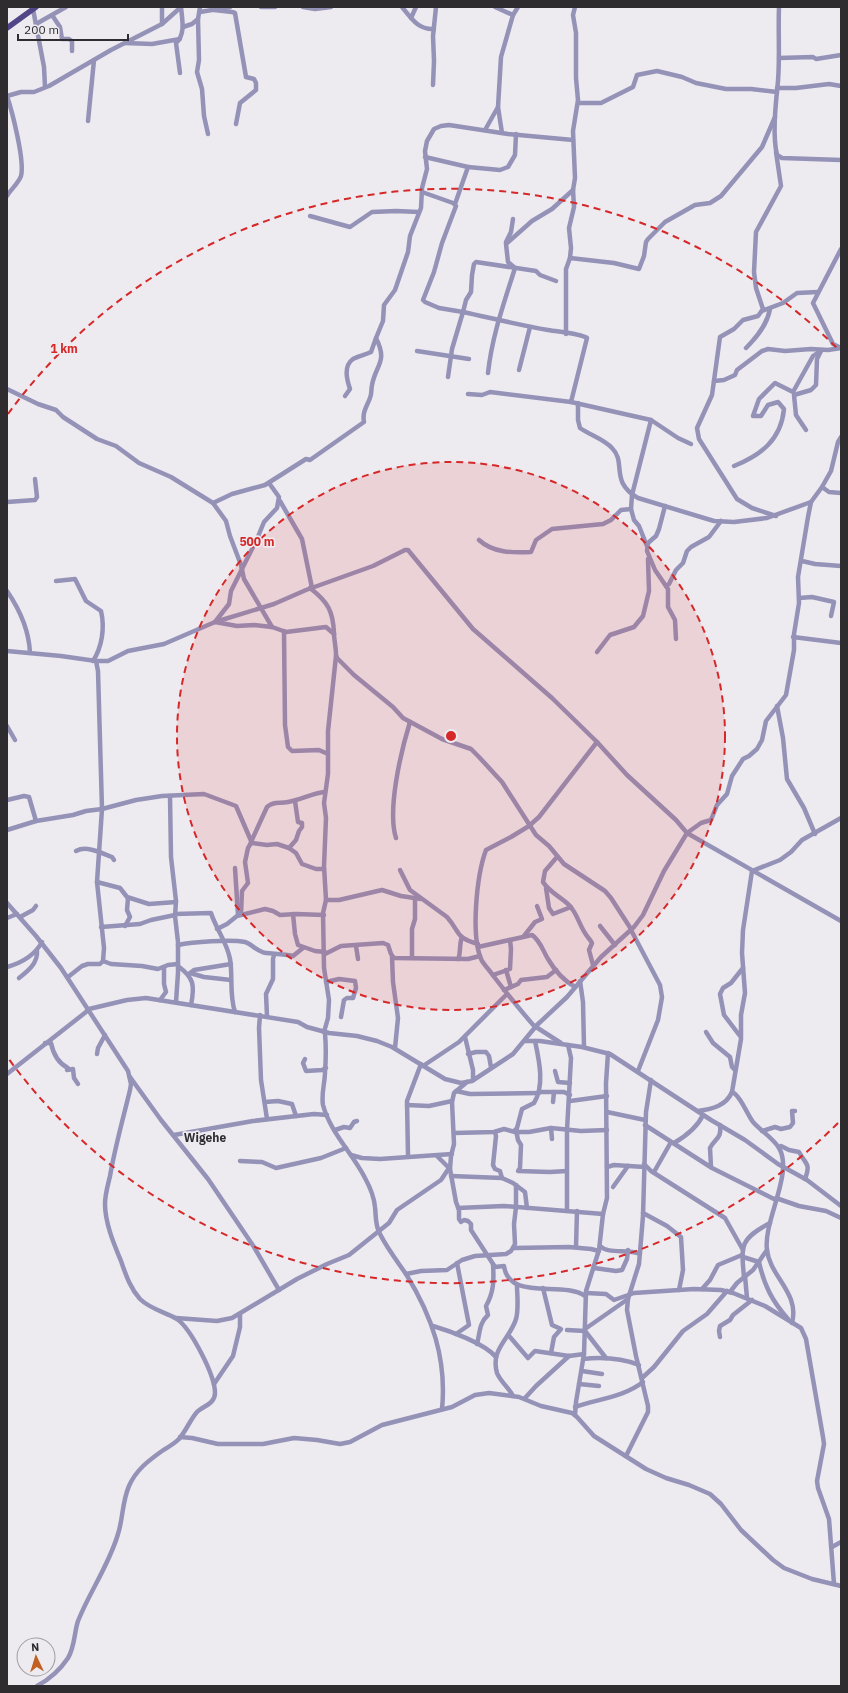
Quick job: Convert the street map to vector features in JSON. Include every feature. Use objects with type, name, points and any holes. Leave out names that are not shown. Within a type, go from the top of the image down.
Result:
[{"type":"main road","points":[[7,28],[35,8]]},
{"type":"street","points":[[36,24],[66,7]]},
{"type":"street","points":[[162,7],[162,24]]},
{"type":"street","points":[[7,196],[20,178],[21,170],[15,122],[7,96],[22,92],[34,92],[45,87],[162,24],[181,7]]},
{"type":"street","points":[[180,73],[176,43],[181,38],[183,27],[181,7]]},
{"type":"street","points":[[214,10],[230,7]]},
{"type":"street","points":[[261,7],[275,7]]},
{"type":"street","points":[[304,7],[315,9],[331,7]]},
{"type":"street","points":[[402,7],[411,18],[425,30],[434,29]]},
{"type":"street","points":[[411,18],[416,7]]},
{"type":"street","points":[[433,85],[436,7]]},
{"type":"street","points":[[495,7],[513,15]]},
{"type":"street","points":[[502,133],[498,107],[501,57],[513,15],[518,7]]},
{"type":"street","points":[[566,334],[566,269],[570,258],[571,248],[569,228],[574,207],[573,190],[575,178],[573,140],[574,121],[578,103],[576,78],[576,33],[573,15],[575,7]]},
{"type":"street","points":[[762,311],[762,302],[756,288],[754,272],[756,232],[781,186],[776,152],[775,117],[779,58],[779,7]]},
{"type":"street","points":[[35,8],[36,24],[44,67],[45,87]]},
{"type":"street","points":[[208,134],[204,116],[202,89],[198,72],[198,19],[200,10],[235,13],[246,77],[254,78],[256,83],[256,90],[239,104],[236,124]]},
{"type":"street","points":[[52,15],[60,27],[61,38],[70,39],[72,41],[72,51]]},
{"type":"street","points":[[183,27],[192,24],[198,19]]},
{"type":"street","points":[[125,43],[152,44],[181,38]]},
{"type":"street","points":[[779,58],[813,57],[816,59],[841,55]]},
{"type":"street","points":[[88,121],[94,60]]},
{"type":"street","points":[[578,103],[596,104],[605,102],[633,87],[637,75],[654,71],[682,77],[696,83],[726,89],[777,90],[832,84],[841,86]]},
{"type":"street","points":[[485,130],[498,107]]},
{"type":"street","points":[[570,258],[614,263],[639,269],[648,239],[663,223],[695,205],[710,203],[721,196],[762,147],[775,117]]},
{"type":"street","points":[[345,396],[350,389],[347,382],[346,371],[350,362],[371,352],[383,321],[384,305],[395,290],[408,252],[410,236],[422,205],[422,192],[427,172],[426,144],[431,133],[442,126],[450,125],[502,133],[573,140]]},
{"type":"street","points":[[426,157],[468,167],[500,170],[508,167],[514,155],[516,134]]},
{"type":"street","points":[[776,152],[782,158],[841,160]]},
{"type":"street","points":[[468,167],[455,204],[455,211],[442,243],[434,272],[423,300],[439,308],[566,334],[582,334],[587,338],[571,402]]},
{"type":"street","points":[[506,244],[532,221],[552,209],[573,190]]},
{"type":"street","points":[[422,192],[455,204]]},
{"type":"street","points":[[310,216],[350,227],[372,212],[419,212]]},
{"type":"street","points":[[513,219],[511,232],[506,244],[508,262],[515,268]]},
{"type":"street","points":[[841,249],[813,303],[833,344],[841,348]]},
{"type":"street","points":[[448,377],[452,349],[466,300],[472,292],[474,262],[536,271],[540,275],[556,281]]},
{"type":"street","points":[[488,373],[490,352],[498,320],[515,268]]},
{"type":"street","points":[[776,516],[752,508],[737,499],[699,439],[697,426],[712,395],[720,337],[734,329],[743,320],[758,316],[762,311],[770,309],[786,301],[797,293],[818,292]]},
{"type":"street","points":[[746,348],[764,328],[770,309]]},
{"type":"street","points":[[518,370],[530,327]]},
{"type":"street","points":[[213,503],[232,494],[269,483],[307,459],[310,460],[364,422],[363,414],[370,398],[371,386],[380,364],[381,348],[376,338]]},
{"type":"street","points":[[714,381],[724,380],[735,375],[737,369],[765,350],[822,350],[841,348]]},
{"type":"street","points":[[806,430],[796,415],[794,395],[810,390],[816,384],[817,359],[822,350]]},
{"type":"street","points":[[734,466],[750,459],[770,444],[783,421],[784,408],[778,402],[768,405],[761,416],[753,416],[759,399],[774,383],[793,392],[813,356],[822,350]]},
{"type":"street","points":[[416,351],[469,359]]},
{"type":"street","points":[[7,389],[38,404],[56,410],[63,417],[97,439],[116,446],[139,463],[171,477],[213,503],[226,521],[244,579],[255,595],[272,627]]},
{"type":"street","points":[[468,394],[482,395],[490,392],[578,403],[651,420],[678,438],[691,444]]},
{"type":"street","points":[[578,403],[580,428],[613,448],[617,456],[622,483],[632,495],[638,498],[700,517],[721,521],[752,521],[776,516],[811,502]]},
{"type":"street","points":[[597,652],[610,635],[634,627],[643,616],[649,591],[647,546],[639,526],[634,520],[631,509],[632,495],[651,420]]},
{"type":"street","points":[[7,1074],[89,1009],[137,998],[176,1002],[267,1016],[298,1022],[307,1027],[324,1032],[356,1036],[378,1041],[395,1048],[445,1079],[461,1083],[473,1080],[513,1054],[535,1027],[562,1003],[593,965],[631,929],[643,914],[664,871],[687,833],[701,823],[711,820],[717,805],[727,794],[732,776],[744,758],[757,750],[762,740],[766,721],[786,695],[799,610],[798,577],[802,561],[811,502],[822,487],[831,470],[838,442],[841,437]]},
{"type":"street","points":[[7,502],[35,500],[37,497],[35,479]]},
{"type":"street","points":[[269,483],[277,493],[302,539],[311,588],[322,597],[329,607],[333,618],[336,656],[328,732],[328,754],[324,802],[326,818],[324,870],[326,900],[324,916],[325,974],[329,1000],[328,1018],[324,1032],[326,1068],[322,1099],[327,1115],[365,1178],[374,1198],[379,1232],[406,1274],[433,1326],[438,1344],[443,1377],[444,1391],[442,1409]]},
{"type":"street","points":[[822,487],[829,492],[841,493]]},
{"type":"street","points":[[215,622],[229,604],[231,591],[264,522],[274,512],[280,501]]},
{"type":"street","points":[[647,546],[656,536],[665,506]]},
{"type":"street","points":[[478,540],[486,547],[497,551],[531,552],[536,540],[552,529],[603,524],[611,520],[616,513],[621,510],[631,509]]},
{"type":"street","points":[[666,586],[669,584],[676,570],[683,564],[687,552],[691,546],[709,537],[721,521]]},
{"type":"street","points":[[7,651],[95,661],[108,661],[128,651],[164,644],[215,622],[261,608],[373,566],[404,550],[408,550],[473,629],[552,698],[597,742],[622,770],[676,820],[687,833],[841,921]]},
{"type":"street","points":[[648,555],[668,590],[668,607],[675,620],[676,639]]},
{"type":"street","points":[[802,561],[815,564],[841,566]]},
{"type":"street","points":[[56,581],[75,579],[86,601],[101,612],[104,620],[100,651],[95,661],[98,671],[101,739],[102,809],[97,882],[104,948],[103,961]]},
{"type":"street","points":[[7,591],[24,619],[30,639],[30,653]]},
{"type":"street","points":[[799,598],[812,597],[834,602],[831,616]]},
{"type":"street","points":[[215,622],[237,626],[254,625],[272,627],[284,631],[300,631],[323,627],[334,634]]},
{"type":"street","points":[[284,631],[285,725],[288,746],[292,750],[319,750],[328,754]]},
{"type":"street","points":[[794,637],[841,643]]},
{"type":"street","points":[[336,656],[354,675],[393,707],[403,718],[426,729],[442,739],[475,752],[498,777],[536,835],[564,864],[604,891],[611,898],[631,929],[660,985],[662,997],[658,1020],[638,1071]]},
{"type":"street","points":[[777,706],[782,730],[787,778],[804,808],[815,834]]},
{"type":"street","points":[[396,838],[393,827],[393,804],[406,735],[410,722]]},
{"type":"street","points":[[7,726],[15,740]]},
{"type":"street","points":[[571,1054],[566,1045],[535,1027],[506,992],[480,956],[476,923],[477,892],[480,870],[486,850],[529,826],[546,810],[597,742]]},
{"type":"street","points":[[239,915],[242,891],[248,883],[245,862],[248,848],[267,807],[276,802],[295,801],[317,793],[325,792]]},
{"type":"street","points":[[7,830],[36,820],[102,809],[136,800],[204,794],[237,808],[251,842]]},
{"type":"street","points":[[170,796],[171,857],[176,902],[175,914],[178,945],[176,1002]]},
{"type":"street","points":[[7,800],[28,797],[36,820]]},
{"type":"street","points":[[289,848],[296,840],[302,827],[302,823],[298,822],[295,801]]},
{"type":"street","points":[[752,871],[780,860],[791,852],[802,840],[841,818]]},
{"type":"street","points":[[251,842],[267,845],[276,844],[289,848],[296,853],[302,864],[324,870]]},
{"type":"street","points":[[76,851],[83,848],[112,857],[114,860]]},
{"type":"street","points":[[557,857],[545,871],[543,882],[546,887],[571,907],[592,943],[590,950],[593,965]]},
{"type":"street","points":[[235,868],[239,915]]},
{"type":"street","points":[[400,870],[410,890],[448,917],[457,933],[462,937],[478,946],[524,936],[532,936],[536,938],[556,970],[566,982],[575,987]]},
{"type":"street","points":[[698,1111],[712,1108],[724,1103],[729,1100],[732,1092],[741,1038],[741,1015],[745,993],[743,968],[743,930],[752,871]]},
{"type":"street","points":[[97,882],[122,889],[128,898],[127,910],[130,917],[125,926]]},
{"type":"street","points":[[546,887],[549,908],[552,913],[556,913],[571,907]]},
{"type":"street","points":[[326,900],[339,900],[382,890],[415,899],[422,899]]},
{"type":"street","points":[[128,898],[148,904],[176,902]]},
{"type":"street","points":[[412,958],[412,929],[415,919],[415,899]]},
{"type":"street","points":[[7,903],[42,942],[68,977],[130,1076],[199,1170],[208,1179],[254,1246],[279,1290]]},
{"type":"street","points":[[7,918],[18,916],[33,910],[36,906]]},
{"type":"street","points":[[524,936],[535,922],[542,919],[537,906]]},
{"type":"street","points":[[217,929],[239,915],[268,909],[280,915],[293,914],[324,916]]},
{"type":"street","points":[[102,927],[140,924],[175,914],[209,912],[227,945],[231,964],[232,998],[235,1012]]},
{"type":"street","points":[[293,914],[295,938],[298,945],[303,948],[325,953],[341,946],[385,943],[388,945],[392,957],[393,982],[398,1013],[395,1048]]},
{"type":"street","points":[[600,926],[615,944]]},
{"type":"street","points":[[458,959],[460,957],[459,948],[462,937]]},
{"type":"street","points":[[493,975],[510,968],[510,940]]},
{"type":"street","points":[[178,945],[224,941],[246,942],[254,949],[266,953],[271,953],[274,955],[278,953],[293,956],[303,948]]},
{"type":"street","points":[[7,967],[15,965],[37,951],[42,942]]},
{"type":"street","points":[[356,946],[358,959]]},
{"type":"street","points":[[19,978],[31,968],[38,956],[37,951]]},
{"type":"street","points":[[267,1016],[266,994],[273,979],[274,955]]},
{"type":"street","points":[[392,957],[468,959],[480,956]]},
{"type":"street","points":[[103,961],[124,966],[142,966],[158,969],[164,968],[168,965],[178,965],[189,974],[192,980],[192,1005]]},
{"type":"street","points":[[68,977],[82,966],[88,964],[100,964],[103,961]]},
{"type":"street","points":[[189,974],[194,970],[231,964]]},
{"type":"street","points":[[160,1000],[166,992],[164,984],[164,968]]},
{"type":"street","points":[[741,1038],[724,1014],[720,994],[723,988],[731,983],[743,968]]},
{"type":"street","points":[[506,970],[511,987]]},
{"type":"street","points":[[408,1156],[407,1105],[422,1065],[443,1054],[465,1037],[511,987],[518,984],[521,980],[547,977],[556,970]]},
{"type":"street","points":[[189,974],[231,980]]},
{"type":"street","points":[[326,982],[339,979],[355,981],[355,995],[352,998],[347,998],[344,1000],[341,1017]]},
{"type":"street","points":[[580,982],[583,1002],[584,1047]]},
{"type":"street","points":[[260,1015],[261,1080],[267,1119]]},
{"type":"street","points":[[706,1032],[713,1043],[730,1057],[732,1067],[735,1070]]},
{"type":"street","points":[[97,1054],[98,1048],[105,1035]]},
{"type":"street","points":[[465,1037],[473,1070],[473,1080]]},
{"type":"street","points":[[525,1041],[535,1040],[584,1047],[608,1053],[638,1071],[702,1115],[745,1140],[783,1167],[805,1179],[841,1206]]},
{"type":"street","points":[[535,1040],[539,1058],[539,1092],[534,1103],[522,1109],[516,1132],[521,1145],[520,1168],[518,1171],[550,1172],[567,1170]]},
{"type":"street","points":[[45,1043],[51,1043],[53,1052],[61,1064],[68,1068],[67,1070],[73,1070],[74,1078],[78,1084]]},
{"type":"street","points":[[567,1211],[567,1130],[570,1101],[571,1054],[576,1046]]},
{"type":"street","points":[[468,1054],[486,1052],[489,1056],[491,1067]]},
{"type":"street","points":[[575,1415],[575,1407],[584,1356],[586,1295],[599,1249],[603,1214],[607,1198],[608,1053]]},
{"type":"street","points":[[305,1059],[303,1063],[306,1071],[322,1070],[326,1068]]},
{"type":"street","points":[[555,1071],[558,1082],[570,1083]]},
{"type":"street","points":[[37,1686],[59,1670],[69,1656],[73,1646],[78,1622],[118,1535],[124,1502],[132,1478],[145,1463],[180,1437],[198,1411],[215,1398],[214,1384],[203,1358],[183,1324],[146,1304],[134,1293],[120,1259],[108,1223],[105,1203],[120,1127],[130,1090],[130,1076]]},
{"type":"street","points":[[626,1456],[648,1412],[648,1406],[628,1320],[628,1297],[638,1272],[640,1254],[643,1213],[645,1122],[651,1080]]},
{"type":"street","points":[[174,1318],[217,1321],[228,1320],[322,1266],[349,1255],[362,1243],[379,1232],[389,1223],[397,1210],[441,1180],[449,1169],[454,1144],[452,1101],[454,1093],[466,1082]]},
{"type":"street","points":[[456,1091],[470,1094],[539,1092],[564,1092],[570,1094]]},
{"type":"street","points":[[554,1092],[554,1102]]},
{"type":"street","points":[[732,1092],[736,1094],[747,1113],[762,1131],[779,1147],[782,1156],[783,1167],[770,1223],[767,1250],[772,1267],[788,1291],[792,1300],[792,1323]]},
{"type":"street","points":[[570,1101],[607,1096]]},
{"type":"street","points":[[265,1102],[278,1101],[292,1104],[296,1116]]},
{"type":"street","points":[[407,1105],[424,1106],[452,1101]]},
{"type":"street","points":[[762,1131],[774,1127],[781,1129],[790,1127],[793,1123],[792,1111],[795,1111]]},
{"type":"street","points":[[607,1112],[645,1122],[672,1143],[711,1167],[776,1199],[799,1206],[826,1211],[841,1218]]},
{"type":"street","points":[[174,1135],[267,1119],[321,1114],[327,1115]]},
{"type":"street","points":[[654,1172],[672,1143],[688,1134],[699,1124],[702,1115]]},
{"type":"street","points":[[335,1130],[344,1127],[350,1128],[354,1122],[357,1121]]},
{"type":"street","points":[[711,1167],[710,1148],[718,1140],[720,1125]]},
{"type":"street","points":[[454,1133],[497,1133],[504,1129],[516,1132],[533,1132],[551,1128],[567,1130],[607,1130]]},
{"type":"street","points":[[551,1128],[552,1139]]},
{"type":"street","points":[[497,1133],[492,1165],[495,1169],[500,1171],[502,1178]]},
{"type":"street","points":[[781,1146],[788,1150],[799,1152],[808,1165],[805,1179]]},
{"type":"street","points":[[240,1161],[262,1162],[276,1168],[321,1158],[346,1148]]},
{"type":"street","points":[[351,1155],[362,1158],[376,1159],[452,1154]]},
{"type":"street","points":[[437,1156],[449,1169],[459,1219],[461,1222],[464,1220],[471,1224],[471,1230],[488,1254],[495,1267],[504,1266],[505,1274],[516,1285],[558,1289],[564,1293],[571,1292],[586,1295],[606,1294],[614,1300],[628,1297]]},
{"type":"street","points":[[607,1167],[614,1165],[644,1166],[654,1172],[725,1218],[742,1254],[759,1262]]},
{"type":"street","points":[[613,1187],[628,1166]]},
{"type":"street","points":[[451,1176],[502,1178],[516,1185],[525,1192],[527,1208]]},
{"type":"street","points":[[514,1248],[516,1185]]},
{"type":"street","points":[[458,1208],[491,1205],[603,1214]]},
{"type":"street","points":[[576,1247],[577,1211]]},
{"type":"street","points":[[643,1213],[666,1226],[681,1237],[683,1270],[679,1290]]},
{"type":"street","points":[[750,1299],[742,1254],[743,1245],[749,1237],[770,1223]]},
{"type":"street","points":[[406,1274],[421,1271],[447,1270],[468,1258],[488,1254],[506,1254],[514,1248],[576,1247],[607,1250],[628,1250],[640,1254]]},
{"type":"street","points":[[594,1268],[616,1271],[622,1270],[627,1259],[628,1250]]},
{"type":"street","points":[[575,1407],[631,1391],[654,1367],[683,1332],[707,1314],[737,1283],[754,1270],[767,1250]]},
{"type":"street","points":[[702,1289],[710,1280],[718,1265],[742,1254]]},
{"type":"street","points":[[759,1262],[763,1282],[778,1307],[792,1323]]},
{"type":"street","points":[[456,1334],[469,1325],[457,1263]]},
{"type":"street","points":[[477,1344],[480,1335],[481,1322],[488,1315],[486,1306],[492,1294],[494,1283],[493,1263]]},
{"type":"street","points":[[513,1396],[510,1388],[497,1374],[496,1356],[498,1349],[516,1318],[516,1285]]},
{"type":"street","points":[[543,1288],[552,1325],[561,1329],[554,1337],[551,1353]]},
{"type":"street","points":[[567,1330],[585,1330],[634,1293],[702,1289],[729,1292],[750,1299],[802,1330],[807,1342],[824,1444],[817,1482],[829,1519],[834,1584]]},
{"type":"street","points":[[720,1338],[720,1326],[730,1320],[733,1314],[750,1299]]},
{"type":"street","points":[[214,1384],[233,1356],[240,1327],[240,1314]]},
{"type":"street","points":[[433,1326],[456,1334],[489,1350],[496,1356]]},
{"type":"street","points":[[585,1330],[606,1358]]},
{"type":"street","points":[[510,1337],[528,1358],[535,1351],[569,1356],[606,1358],[627,1361],[639,1365]]},
{"type":"street","points":[[525,1398],[569,1356]]},
{"type":"street","points":[[582,1372],[602,1374]]},
{"type":"street","points":[[579,1384],[599,1386]]},
{"type":"street","points":[[180,1437],[218,1444],[258,1444],[294,1438],[340,1444],[350,1442],[382,1425],[452,1407],[470,1396],[481,1393],[506,1394],[525,1398],[541,1406],[575,1415],[594,1436],[659,1476],[710,1494],[721,1504],[741,1530],[773,1560],[784,1568],[812,1579],[841,1586]]},
{"type":"street","points":[[832,1547],[841,1542]]},
{"type":"district","name":"Wigehe","points":[[205,1137]]}]
